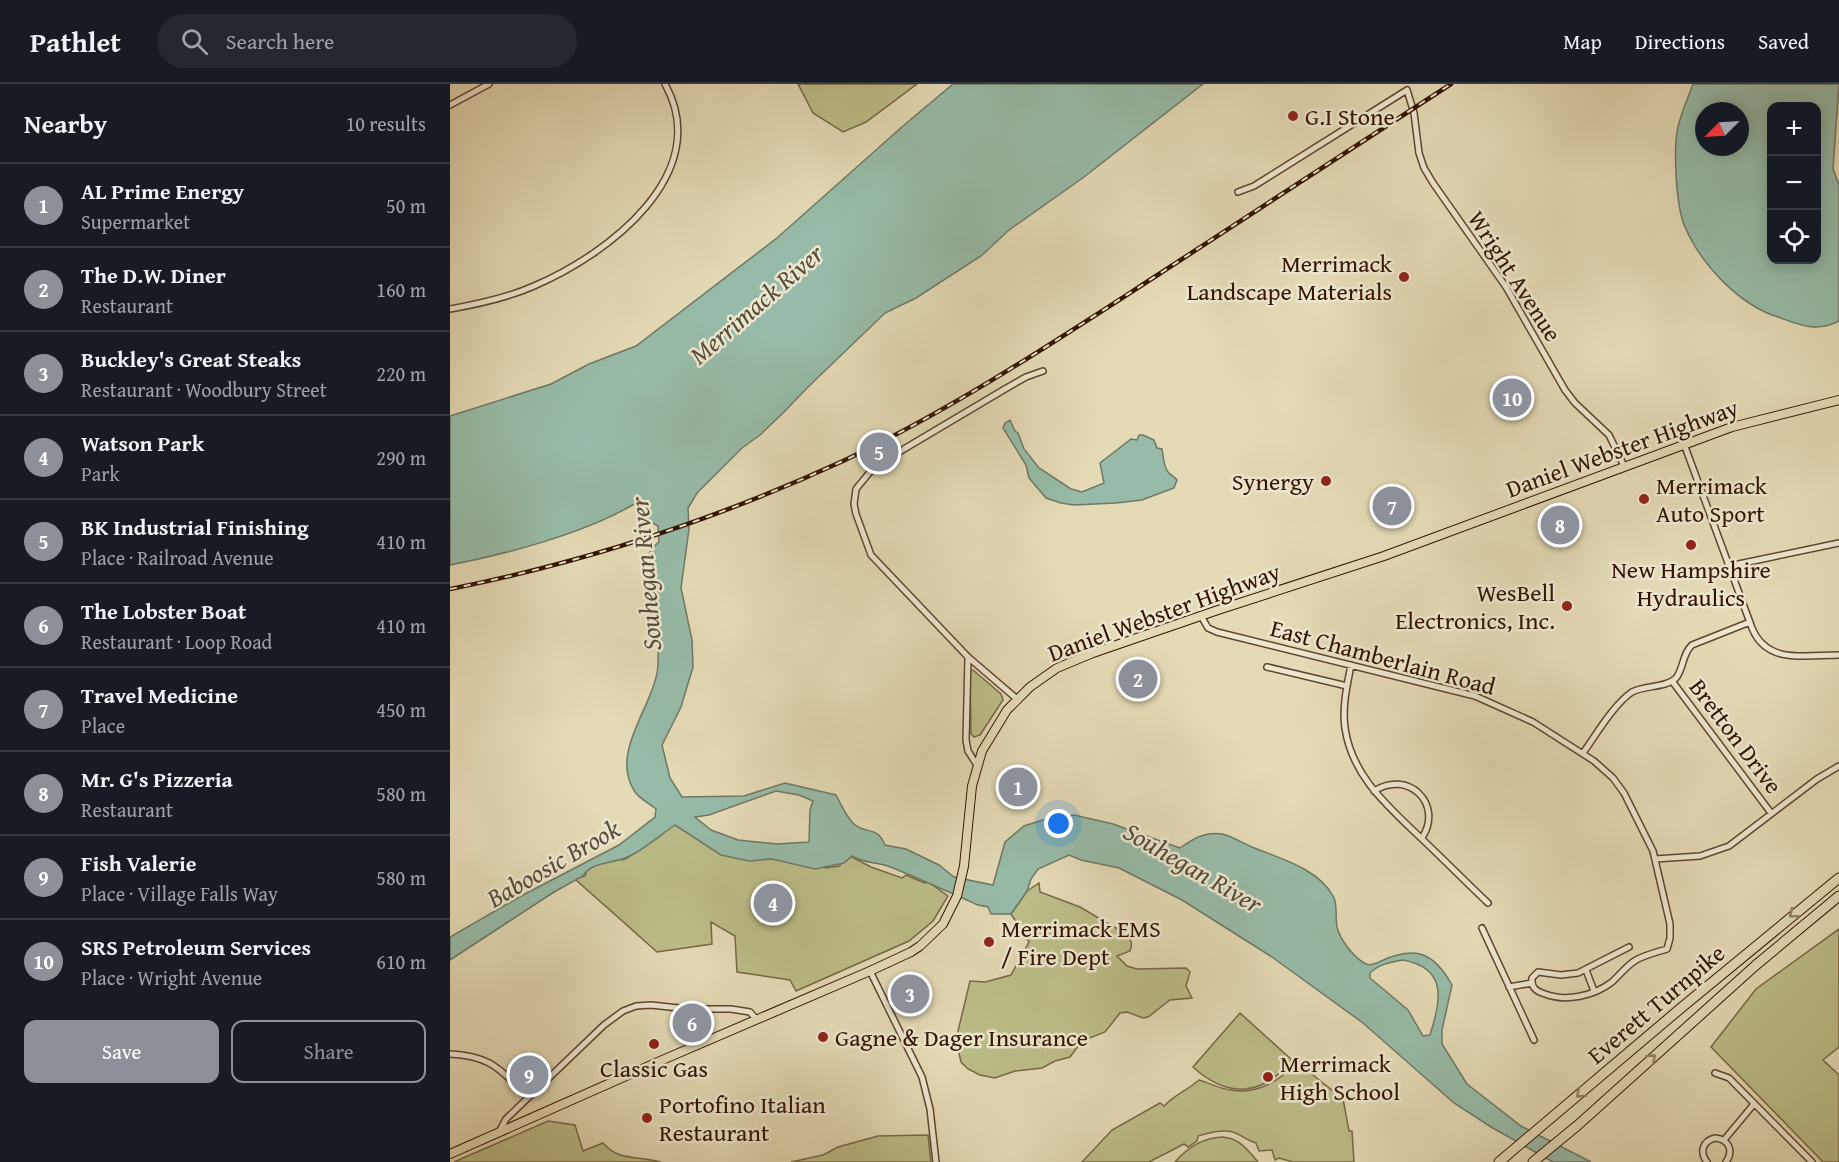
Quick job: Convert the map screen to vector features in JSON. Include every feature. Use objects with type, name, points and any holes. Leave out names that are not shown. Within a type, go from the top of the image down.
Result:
[{"type":"highway","name":"Everett Turnpike","points":[[1501,1161],[1697,994],[1839,878]]},
{"type":"highway","name":"Everett Turnpike","points":[[1533,1162],[1578,1125],[1756,965],[1839,896]]},
{"type":"main road","name":"Daniel Webster Highway","points":[[450,1155],[870,971],[920,946],[932,936],[951,911],[962,881],[971,794],[977,765],[997,723],[1017,699],[1043,677],[1071,662],[1201,616],[1384,556],[1732,427],[1839,400]]},
{"type":"street","points":[[450,105],[489,84]]},
{"type":"street","points":[[450,309],[488,302],[552,278],[585,259],[629,223],[661,188],[674,162],[678,120],[675,106],[665,84]]},
{"type":"street","name":"Wright Avenue","points":[[1238,192],[1254,186],[1407,90],[1414,113],[1419,153],[1432,183],[1512,296],[1565,390],[1575,403],[1609,435],[1624,466]]},
{"type":"street","points":[[1017,699],[968,657],[871,555],[854,504],[856,489],[870,472],[1005,388],[1043,371]]},
{"type":"street","points":[[1684,444],[1750,622],[1759,640],[1775,653],[1839,655]]},
{"type":"street","points":[[1729,566],[1839,543]]},
{"type":"street","name":"East Chamberlain Road","points":[[1201,616],[1208,628],[1217,632],[1475,696],[1526,718],[1602,767],[1624,793],[1656,859],[1670,924],[1670,938],[1667,949],[1637,960],[1611,983],[1593,991]]},
{"type":"street","points":[[1583,753],[1626,697],[1644,687],[1672,681],[1680,672],[1685,654],[1692,645],[1750,622]]},
{"type":"street","points":[[968,657],[966,740],[968,751],[977,765]]},
{"type":"street","points":[[1351,665],[1344,712],[1349,744],[1363,777],[1374,791],[1488,903]]},
{"type":"street","points":[[1266,667],[1347,686]]},
{"type":"street","name":"Bretton Drive","points":[[1672,681],[1771,813]]},
{"type":"street","points":[[1656,859],[1700,856],[1736,842],[1817,778],[1839,766]]},
{"type":"street","points":[[1374,791],[1384,785],[1399,783],[1419,793],[1429,813],[1427,828],[1422,838]]},
{"type":"street","points":[[1482,928],[1534,1040]]},
{"type":"street","points":[[1586,970],[1593,991],[1573,998],[1557,998],[1536,991],[1532,983],[1534,975],[1540,971],[1566,975],[1586,970],[1629,947]]},
{"type":"street","points":[[870,971],[922,1077],[930,1109],[936,1162]]},
{"type":"street","points":[[1509,987],[1532,983]]},
{"type":"street","points":[[498,1134],[506,1119],[604,1025],[629,1008],[661,1005],[688,1009],[745,1010],[756,1019]]},
{"type":"street","points":[[450,1053],[468,1054],[489,1062],[529,1097]]},
{"type":"street","points":[[1715,1073],[1729,1078],[1812,1162]]},
{"type":"street","points":[[1724,1140],[1754,1104]]},
{"type":"street","points":[[1707,1162],[1702,1151],[1706,1142],[1715,1138],[1727,1143],[1730,1151],[1726,1162]]},
{"type":"shaded area","points":[[798,84],[917,84],[866,122],[843,132],[813,113]]},
{"type":"shaded area","points":[[973,670],[1001,694],[1003,700],[980,735],[974,737],[971,734],[970,671]]},
{"type":"shaded area","points":[[673,824],[826,868],[839,866],[850,856],[871,867],[902,878],[906,875],[925,883],[927,881],[948,896],[933,921],[909,941],[796,991],[790,980],[737,972],[735,936],[711,922],[712,944],[657,952],[575,879],[585,876],[587,870],[610,857],[622,860],[627,858],[659,837]]},
{"type":"shaded area","points":[[1039,883],[1040,892],[1080,907],[1126,934],[1131,942],[1130,951],[1117,956],[1127,966],[1137,969],[1186,968],[1190,972],[1186,986],[1192,998],[1170,1000],[1148,1017],[1143,1018],[1127,1012],[1120,1013],[1105,1032],[1082,1041],[1070,1057],[1042,1068],[1015,1071],[995,1078],[980,1075],[968,1069],[961,1062],[959,1053],[958,1031],[970,981],[985,982],[1011,975],[1029,942],[1011,914],[1027,891]]},
{"type":"shaded area","points":[[1839,929],[1839,1047],[1823,1060],[1839,1075],[1839,1162],[1823,1162],[1711,1047],[1756,989]]},
{"type":"shaded area","points":[[1240,1013],[1292,1060],[1269,1081],[1245,1089],[1219,1084],[1193,1067]]},
{"type":"shaded area","points":[[1298,1063],[1343,1099],[1349,1131],[1352,1131],[1354,1162],[1293,1162],[1279,1158],[1275,1160],[1272,1150],[1259,1151],[1256,1143],[1236,1133],[1224,1131],[1198,1136],[1197,1141],[1188,1147],[1184,1144],[1149,1162],[1082,1162],[1112,1130],[1160,1103],[1164,1106],[1199,1080],[1227,1089],[1250,1090],[1268,1085]]},
{"type":"shaded area","points":[[548,1121],[575,1125],[583,1151],[603,1143],[622,1156],[661,1162],[454,1162]]},
{"type":"shaded area","points":[[928,1135],[931,1162],[791,1162],[823,1155],[838,1147],[878,1136]]},
{"type":"shaded area","points":[[1222,1137],[1238,1142],[1258,1162],[1175,1162],[1196,1145],[1208,1139]]},
{"type":"water","points":[[953,84],[1203,84],[1084,177],[1009,230],[981,256],[916,298],[885,313],[697,493],[688,508],[689,529],[681,588],[692,640],[693,667],[681,707],[662,745],[670,778],[682,797],[744,796],[785,783],[836,795],[851,821],[859,827],[875,832],[885,845],[906,849],[939,865],[954,877],[993,885],[1005,842],[1024,826],[1049,818],[1074,815],[1113,824],[1180,848],[1205,835],[1216,833],[1230,836],[1297,865],[1318,878],[1335,899],[1337,927],[1341,937],[1351,952],[1364,963],[1368,965],[1394,956],[1415,953],[1431,959],[1452,985],[1442,1030],[1442,1044],[1467,1084],[1521,1126],[1591,1162],[1553,1162],[1491,1127],[1454,1103],[1363,1023],[1272,957],[1182,900],[1119,868],[1081,860],[1069,855],[1038,869],[1027,891],[1011,914],[991,914],[988,907],[978,905],[888,866],[852,856],[844,863],[815,869],[772,859],[749,861],[721,855],[675,825],[629,857],[590,868],[583,876],[554,892],[450,960],[450,937],[523,895],[619,845],[655,817],[656,809],[635,792],[628,777],[627,761],[630,745],[650,696],[658,665],[657,632],[647,594],[645,571],[646,560],[659,542],[658,526],[649,521],[636,503],[594,524],[546,541],[450,565],[450,416],[551,384],[589,364],[636,346],[777,238]],"holes":[[[776,791],[799,795],[813,801],[810,810],[809,842],[777,844],[738,840],[711,830],[695,817],[709,815]],[[1403,960],[1418,964],[1428,970],[1438,988],[1437,1010],[1430,1035],[1423,1036],[1408,1010],[1370,978],[1370,973],[1377,967]]]},
{"type":"water","points":[[1693,84],[1839,84],[1833,169],[1839,185],[1839,321],[1823,327],[1808,326],[1763,311],[1736,293],[1711,269],[1692,241],[1679,206],[1676,137]]},
{"type":"water","points":[[1010,420],[1024,449],[1039,468],[1071,489],[1082,492],[1104,483],[1100,463],[1131,439],[1137,440],[1139,435],[1154,440],[1157,448],[1162,449],[1166,469],[1177,480],[1174,488],[1142,500],[1116,503],[1074,505],[1046,498],[1029,478],[1026,465],[1003,428]]},
{"type":"railway","points":[[450,589],[551,566],[650,537],[748,502],[884,441],[1041,350],[1451,84]]},
{"type":"place","name":"G.I Stone","points":[[1293,116]]},
{"type":"place","name":"Merrimack Landscape Materials","points":[[1404,277]]},
{"type":"place","name":"SRS Petroleum Services","points":[[1512,398]]},
{"type":"place","name":"BK Industrial Finishing","points":[[879,452]]},
{"type":"place","name":"Synergy","points":[[1326,481]]},
{"type":"place","name":"Merrimack Auto Sport","points":[[1644,499]]},
{"type":"place","name":"Travel Medicine","points":[[1392,506]]},
{"type":"place","name":"Mr. G's Pizzeria","points":[[1560,525]]},
{"type":"place","name":"New Hampshire Hydraulics","points":[[1691,545]]},
{"type":"place","name":"WesBell Electronics, Inc.","points":[[1567,606]]},
{"type":"place","name":"The D.W. Diner","points":[[1138,679]]},
{"type":"place","name":"AL Prime Energy","points":[[1018,787]]},
{"type":"place","name":"Watson Park","points":[[773,903]]},
{"type":"place","name":"Merrimack EMS / Fire Dept","points":[[989,942]]},
{"type":"place","name":"Buckley's Great Steaks","points":[[910,994]]},
{"type":"place","name":"The Lobster Boat","points":[[692,1023]]},
{"type":"place","name":"Gagne & Dager Insurance","points":[[823,1037]]},
{"type":"place","name":"Classic Gas","points":[[654,1044]]},
{"type":"place","name":"Fish Valerie","points":[[529,1075]]},
{"type":"place","name":"Merrimack High School","points":[[1268,1077]]},
{"type":"place","name":"Portofino Italian Restaurant","points":[[647,1118]]},
{"type":"water label","name":"Merrimack River","points":[[756,304]]},
{"type":"water label","name":"Souhegan River","points":[[645,574]]},
{"type":"water label","name":"Baboosic Brook","points":[[553,863]]},
{"type":"water label","name":"Souhegan River","points":[[1193,867]]}]
